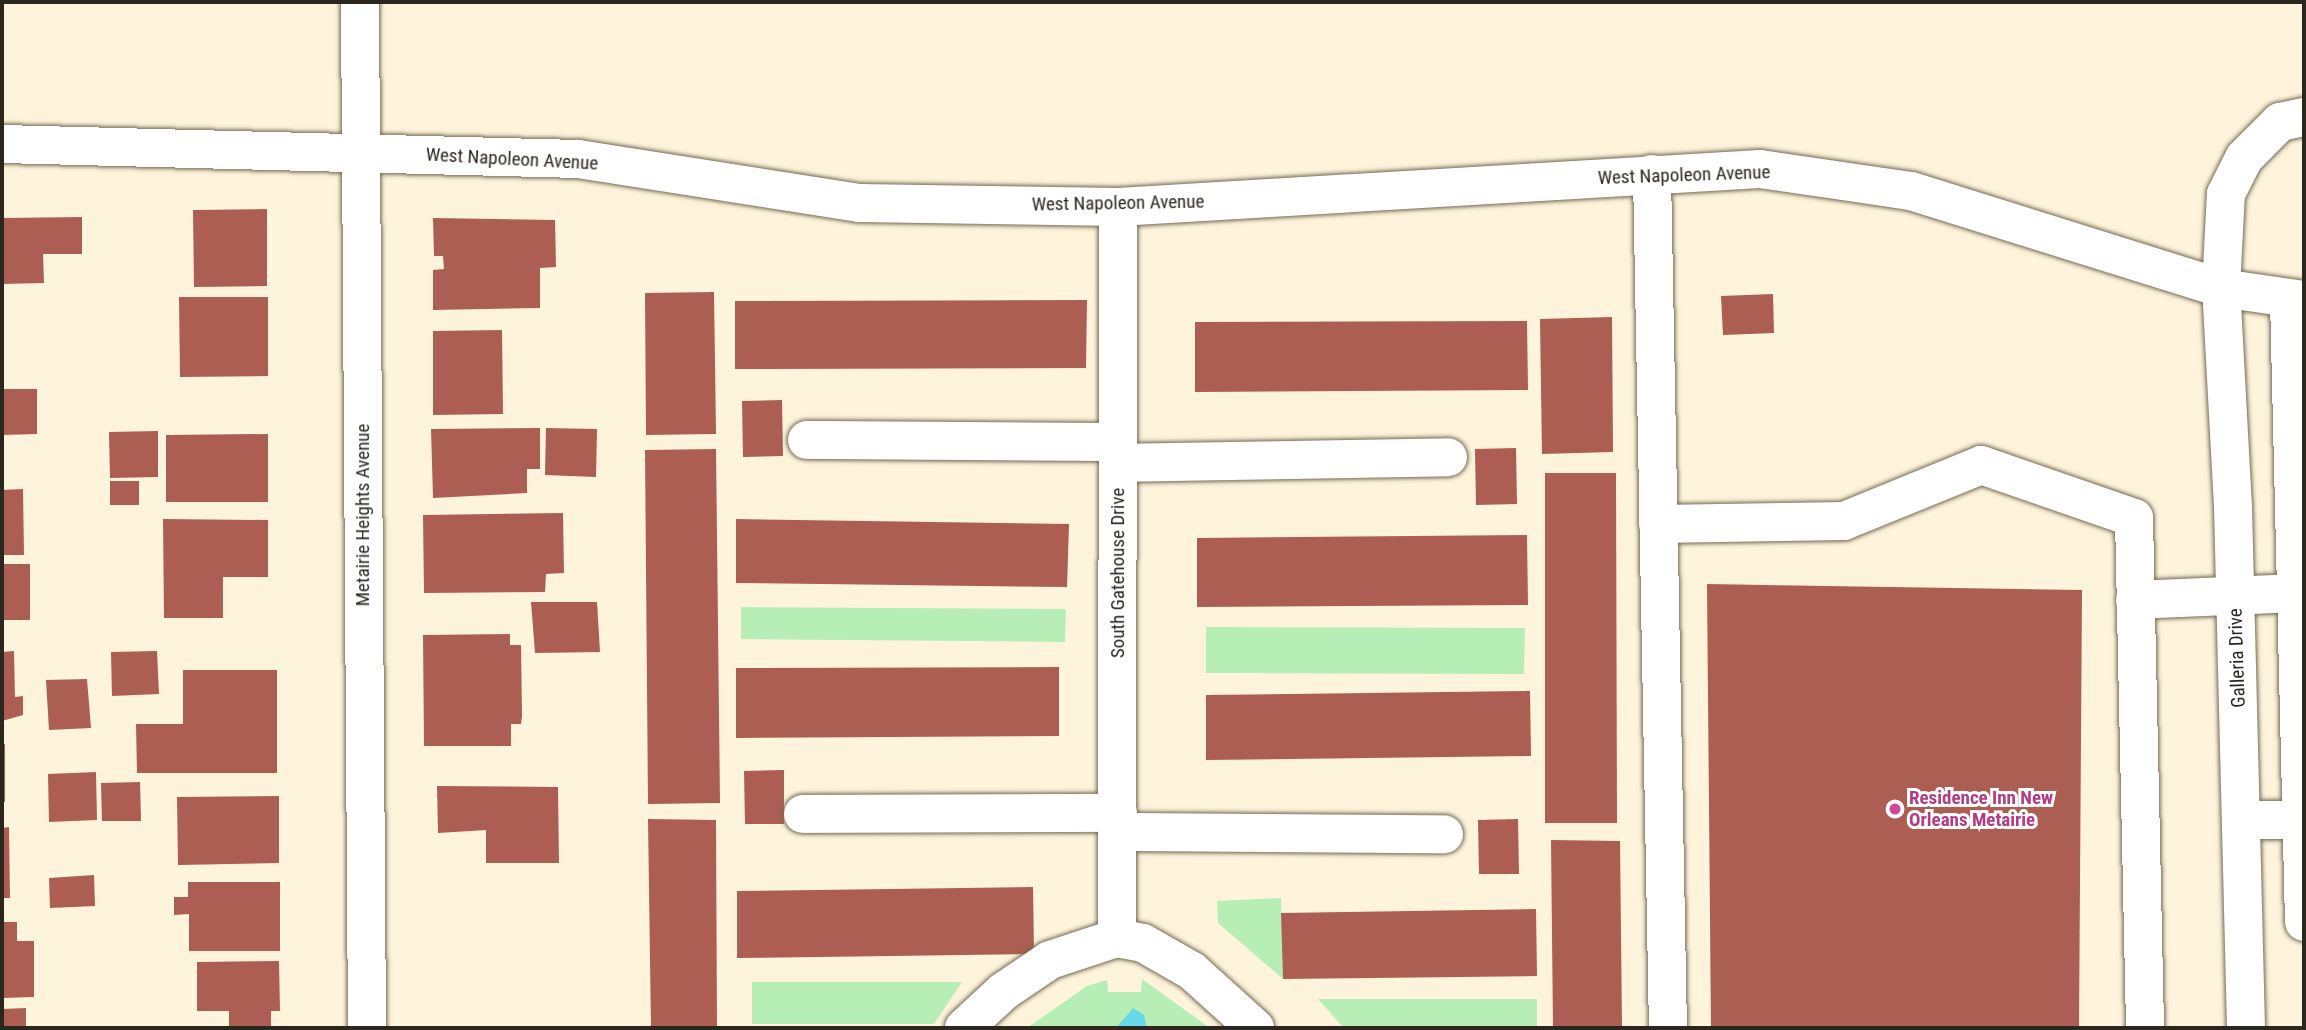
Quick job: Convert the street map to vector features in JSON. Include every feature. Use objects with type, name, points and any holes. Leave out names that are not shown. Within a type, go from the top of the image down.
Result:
[{"type":"street","name":"Metairie Heights Avenue","points":[[360,2],[367,1028]]},
{"type":"street","points":[[2221,288],[2226,194],[2244,158],[2280,122],[2304,117]]},
{"type":"street","name":"West Napoleon Avenue","points":[[2,144],[578,159],[860,203],[1118,207],[1760,169],[1911,191],[2221,288],[2297,300]]},
{"type":"street","points":[[1652,174],[1668,1028]]},
{"type":"street","name":"South Gatehouse Drive","points":[[1117,938],[1118,207]]},
{"type":"street","name":"Galleria Drive","points":[[2221,288],[2236,596],[2246,1028]]},
{"type":"street","points":[[2297,300],[2296,593],[2304,820],[2304,922]]},
{"type":"street","points":[[807,440],[1118,453],[1448,457]]},
{"type":"street","points":[[1658,524],[1844,520],[1980,465],[2134,518],[2144,1028]]},
{"type":"street","points":[[2135,600],[2296,593]]},
{"type":"street","points":[[803,814],[1444,834]]},
{"type":"street","points":[[2242,820],[2304,820]]},
{"type":"street","points":[[964,1028],[1004,991],[1050,960],[1117,938],[1143,943],[1192,971],[1255,1028]]},
{"type":"green space","points":[[741,607],[1066,609],[1065,642],[741,639]]},
{"type":"green space","points":[[1206,627],[1525,628],[1524,674],[1206,673]]},
{"type":"green space","points":[[1281,898],[1283,979],[1218,923],[1217,901]]},
{"type":"green space","points":[[1142,979],[1210,1028],[1027,1028],[1087,986],[1107,980],[1108,992],[1141,992]]},
{"type":"green space","points":[[752,982],[962,982],[934,1024],[752,1024]]},
{"type":"green space","points":[[1318,999],[1537,999],[1537,1028],[1344,1028]]},
{"type":"water","points":[[1133,1008],[1144,1015],[1147,1028],[1116,1028]]},
{"type":"building","points":[[267,209],[267,286],[194,287],[193,210]]},
{"type":"building","points":[[82,217],[82,254],[43,254],[44,283],[2,284],[2,218]]},
{"type":"building","points":[[433,218],[555,220],[556,267],[540,268],[540,308],[433,310],[433,270],[444,269],[443,256],[434,256]]},
{"type":"building","points":[[714,292],[716,434],[646,435],[645,293]]},
{"type":"building","points":[[1773,294],[1774,333],[1723,335],[1721,296]]},
{"type":"building","points":[[179,297],[268,297],[268,376],[180,377]]},
{"type":"building","points":[[1087,300],[1086,368],[735,369],[735,301]]},
{"type":"building","points":[[1612,317],[1613,452],[1542,454],[1540,319]]},
{"type":"building","points":[[1527,321],[1528,390],[1195,392],[1195,322]]},
{"type":"building","points":[[502,330],[503,414],[433,415],[433,331]]},
{"type":"building","points":[[2,389],[37,389],[37,434],[2,435]]},
{"type":"building","points":[[782,400],[783,456],[743,457],[742,401]]},
{"type":"building","points":[[540,428],[540,469],[527,469],[527,493],[433,498],[431,429]]},
{"type":"building","points":[[546,428],[597,429],[596,477],[545,475]]},
{"type":"building","points":[[158,431],[158,477],[110,478],[109,432]]},
{"type":"building","points":[[268,434],[268,502],[166,502],[166,435]]},
{"type":"building","points":[[1516,448],[1517,504],[1476,505],[1475,449]]},
{"type":"building","points":[[716,449],[720,803],[648,804],[645,450]]},
{"type":"building","points":[[1545,473],[1616,473],[1617,823],[1545,823]]},
{"type":"building","points":[[110,481],[139,481],[139,505],[110,505]]},
{"type":"building","points":[[23,489],[24,555],[2,555],[2,490]]},
{"type":"building","points":[[563,513],[564,573],[546,574],[545,592],[424,593],[423,515]]},
{"type":"building","points":[[163,519],[268,520],[268,577],[223,577],[223,618],[164,618]]},
{"type":"building","points":[[736,519],[1069,524],[1067,587],[736,583]]},
{"type":"building","points":[[1527,535],[1528,605],[1197,607],[1197,538]]},
{"type":"building","points":[[2,564],[30,564],[30,620],[2,620]]},
{"type":"building","name":"Residence Inn New Orleans Metairie","points":[[1707,584],[2082,590],[2079,1028],[1711,1028]]},
{"type":"building","points":[[531,602],[597,602],[600,652],[535,653]]},
{"type":"building","points":[[510,634],[510,645],[521,645],[522,716],[521,724],[511,724],[511,746],[424,746],[423,635]]},
{"type":"building","points":[[14,651],[15,697],[23,696],[23,715],[2,721],[2,652]]},
{"type":"building","points":[[157,651],[159,694],[112,696],[111,652]]},
{"type":"building","points":[[1059,667],[1059,736],[736,738],[736,668]]},
{"type":"building","points":[[183,670],[277,670],[277,773],[137,773],[136,724],[183,724]]},
{"type":"building","points":[[87,679],[91,728],[49,730],[46,680]]},
{"type":"building","points":[[1530,691],[1531,756],[1206,760],[1206,695]]},
{"type":"building","points":[[2,744],[5,744],[5,802],[2,802]]},
{"type":"building","points":[[784,770],[784,824],[745,824],[744,771]]},
{"type":"building","points":[[96,772],[97,820],[49,822],[48,774]]},
{"type":"building","points":[[140,782],[141,821],[102,821],[101,783]]},
{"type":"building","points":[[437,786],[558,787],[559,863],[486,863],[486,830],[438,833]]},
{"type":"building","points":[[279,796],[279,863],[178,865],[177,797]]},
{"type":"building","points":[[648,819],[716,820],[717,1028],[651,1028]]},
{"type":"building","points":[[1518,819],[1519,874],[1479,874],[1478,820]]},
{"type":"building","points":[[9,827],[10,898],[2,898],[2,828]]},
{"type":"building","points":[[1551,840],[1620,841],[1622,1028],[1553,1028]]},
{"type":"building","points":[[94,875],[95,906],[50,908],[49,878]]},
{"type":"building","points":[[188,882],[280,882],[280,951],[189,951],[189,914],[174,915],[174,897],[188,897]]},
{"type":"building","points":[[1033,887],[1034,954],[737,958],[737,891]]},
{"type":"building","points":[[1536,909],[1537,976],[1283,979],[1281,913]]},
{"type":"building","points":[[2,922],[17,922],[17,941],[34,941],[34,997],[2,998]]},
{"type":"building","points":[[279,961],[280,1011],[271,1011],[271,1028],[229,1028],[229,1011],[197,1011],[197,962]]},
{"type":"building","points":[[26,1008],[26,1028],[2,1028],[2,1009]]},
{"type":"place","name":"Residence Inn New Orleans Metairie","points":[[1895,809]]}]
